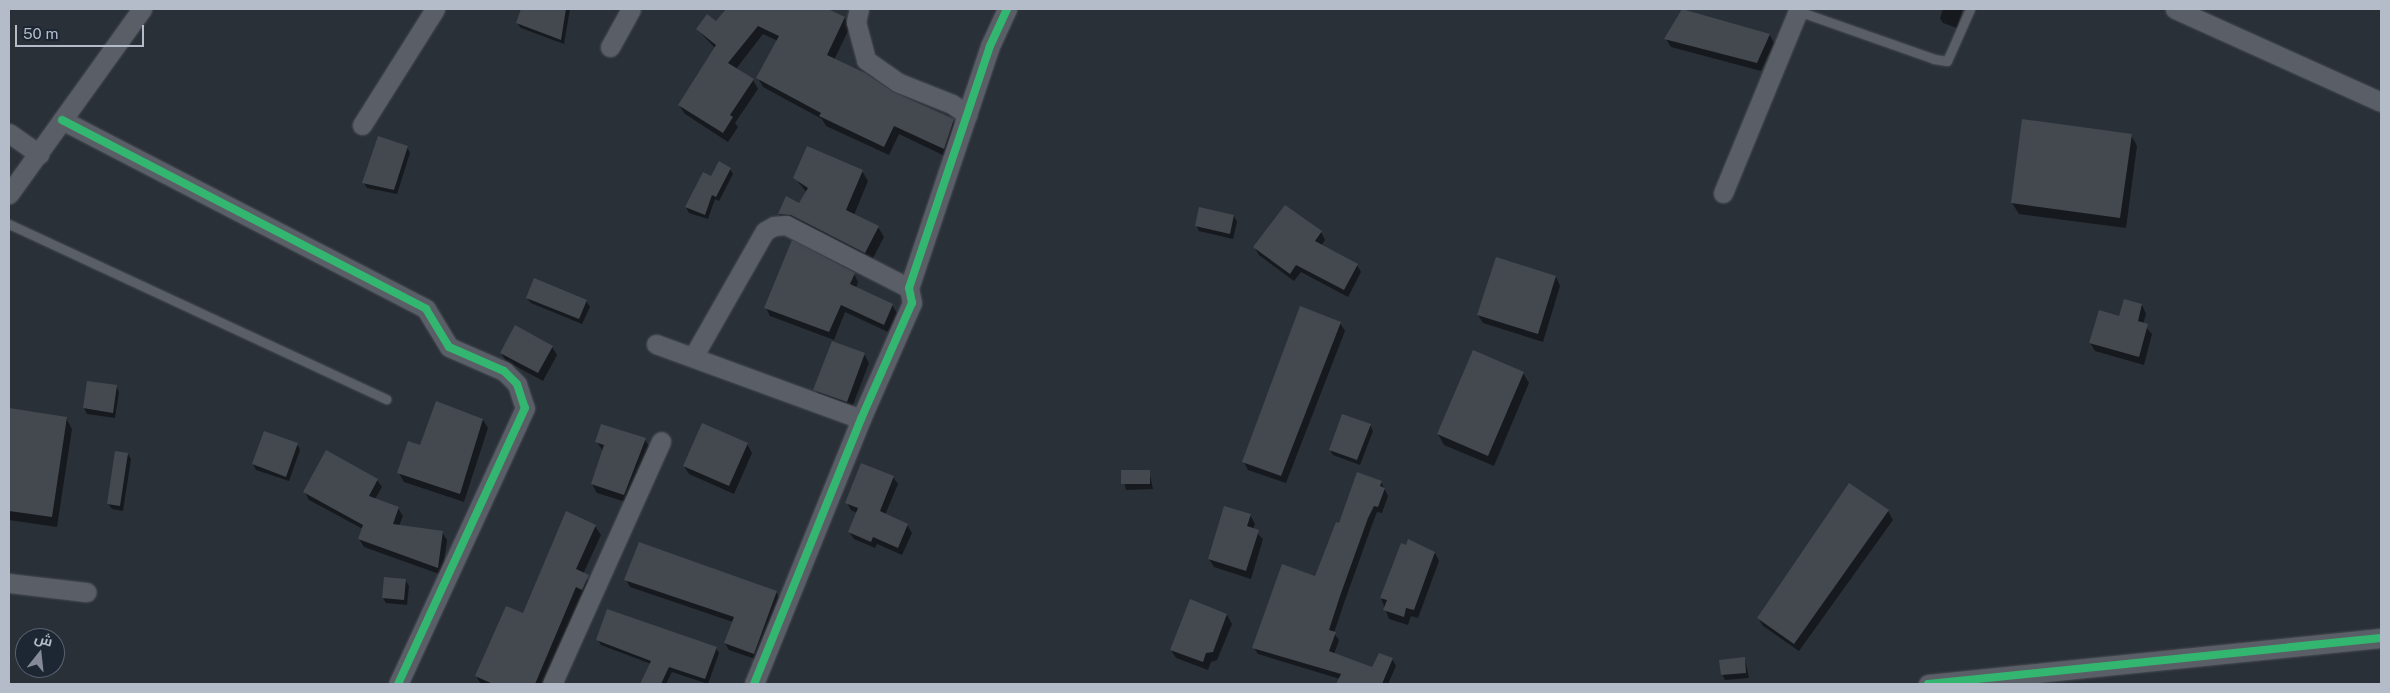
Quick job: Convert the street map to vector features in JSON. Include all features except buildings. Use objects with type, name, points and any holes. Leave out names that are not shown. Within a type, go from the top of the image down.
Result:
[{"type":"street","points":[[9,194],[142,9]]},
{"type":"street","points":[[362,125],[436,9]]},
{"type":"street","points":[[610,47],[632,9]]},
{"type":"street","points":[[859,9],[856,22],[866,60],[897,82],[952,104],[968,114]]},
{"type":"street","points":[[754,684],[861,419],[912,303],[909,288],[990,46],[1007,9]]},
{"type":"street","points":[[2175,9],[2381,102]]},
{"type":"street","points":[[1722,193],[1799,10]]},
{"type":"street","points":[[62,120],[426,309],[449,347],[504,371],[517,384],[525,408],[398,684]]},
{"type":"street","points":[[9,133],[39,154]]},
{"type":"street","points":[[694,357],[765,231],[774,226],[786,224],[909,288]]},
{"type":"street","points":[[656,344],[861,419]]},
{"type":"street","points":[[552,684],[661,441]]},
{"type":"street","points":[[9,583],[86,592]]},
{"type":"street","points":[[1928,684],[2381,638]]},
{"type":"lane","points":[[1799,10],[1934,59],[1947,61],[1970,9]]},
{"type":"lane","points":[[9,224],[386,399]]},
{"type":"cycle path","points":[[754,684],[861,419],[912,303],[909,288],[990,46],[1007,9]]},
{"type":"cycle path","points":[[62,120],[426,309],[449,347],[504,371],[517,384],[525,408],[398,684]]},
{"type":"cycle path","points":[[1928,684],[2381,638]]}]
